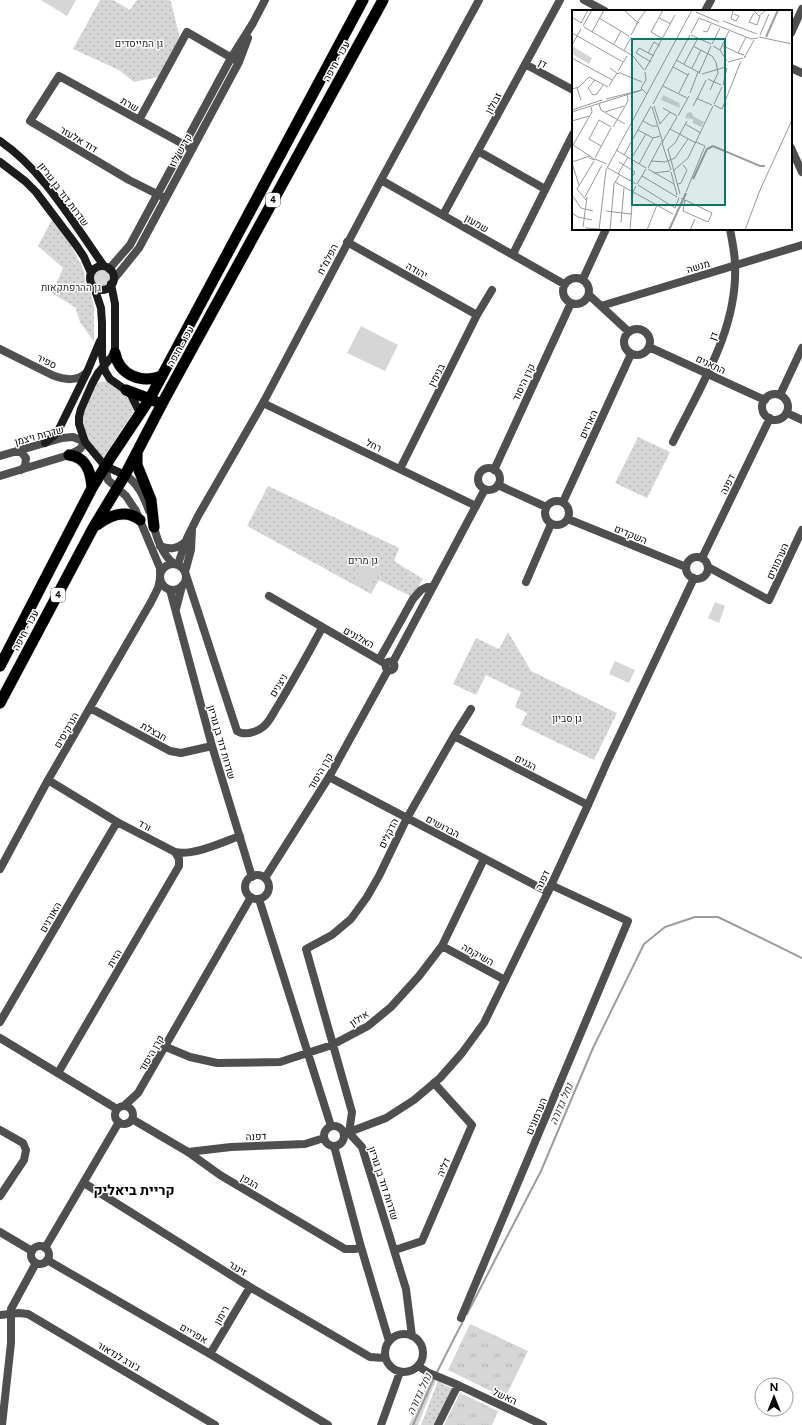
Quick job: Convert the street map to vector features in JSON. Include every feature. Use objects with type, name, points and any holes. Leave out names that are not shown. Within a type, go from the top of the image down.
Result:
[{"type":"highway","name":"עכו - חיפה","points":[[0,666],[92,488],[149,400],[363,0]]},
{"type":"highway","name":"עכו - חיפה","points":[[0,703],[93,528],[125,475],[164,400],[383,0]]},
{"type":"highway","points":[[115,353],[119,365],[132,377],[147,379],[162,376]]},
{"type":"highway","points":[[126,390],[149,400],[164,400]]},
{"type":"highway","points":[[137,451],[137,465],[151,500],[154,527]]},
{"type":"highway","points":[[69,455],[79,458],[85,463],[91,475],[92,488]]},
{"type":"highway","points":[[93,528],[109,517],[117,514],[130,515],[140,520]]},
{"type":"main road","name":"שדרות דוד בן גוריון","points":[[0,141],[16,153],[34,171],[62,206],[106,267]]},
{"type":"main road","name":"שדרות דוד בן גוריון","points":[[0,162],[25,181],[36,192],[76,245],[84,257],[91,273]]},
{"type":"main road","points":[[125,475],[115,469],[105,466],[85,442],[80,432],[79,417],[92,384],[98,373],[104,366],[115,353],[115,304],[112,282],[113,273],[106,267],[96,267],[91,273],[90,280],[101,308],[102,355],[104,366],[110,379],[126,390],[134,400],[140,414]]},
{"type":"main road","points":[[94,287],[98,289],[105,289],[112,282]]},
{"type":"main road","points":[[45,443],[56,434],[59,429],[87,372],[102,333]]},
{"type":"main road","points":[[92,384],[100,379],[110,379]]},
{"type":"street","name":"הפלמ\"ח","points":[[176,564],[198,516],[263,403],[347,242],[479,0]]},
{"type":"street","name":"זבולון","points":[[443,215],[560,0]]},
{"type":"street","points":[[584,0],[603,10]]},
{"type":"street","points":[[706,10],[711,0]]},
{"type":"street","name":"קדיש לוז","points":[[112,282],[139,248],[239,62],[262,1]]},
{"type":"street","points":[[792,31],[802,9]]},
{"type":"street","name":"קדיש לוז","points":[[106,267],[130,245],[231,58],[253,24]]},
{"type":"street","points":[[139,120],[187,32],[239,62]]},
{"type":"street","name":"דן","points":[[525,64],[572,89]]},
{"type":"street","points":[[792,68],[802,73]]},
{"type":"street","name":"שרת","points":[[59,76],[192,149]]},
{"type":"street","name":"דוד אלעזר","points":[[59,76],[30,122],[129,180],[165,198]]},
{"type":"street","points":[[513,254],[572,136]]},
{"type":"street","points":[[792,150],[802,172]]},
{"type":"street","points":[[478,151],[545,190]]},
{"type":"street","name":"שמעון","points":[[381,180],[564,284]]},
{"type":"street","points":[[583,279],[606,230]]},
{"type":"street","name":"דן","points":[[673,442],[720,346],[728,325],[734,295],[735,265],[730,230]]},
{"type":"street","name":"יהודה","points":[[347,242],[477,315]]},
{"type":"street","name":"מנשה","points":[[601,306],[802,245]]},
{"type":"street","points":[[589,295],[584,302],[575,304],[571,303],[562,293],[564,284],[570,278],[583,279],[588,286],[589,295],[629,332]]},
{"type":"street","name":"בנימין","points":[[400,469],[477,315],[492,290]]},
{"type":"street","name":"קרן היסוד","points":[[494,470],[571,303]]},
{"type":"street","points":[[637,329],[645,331],[650,339],[649,347],[644,354],[631,354],[625,348],[624,339],[629,332],[637,329]]},
{"type":"street","name":"התאנים","points":[[649,347],[765,400]]},
{"type":"street","points":[[780,396],[802,348]]},
{"type":"street","name":"ספיר","points":[[0,349],[60,378],[80,378],[87,372]]},
{"type":"street","name":"הארזים","points":[[563,502],[631,354]]},
{"type":"street","points":[[774,394],[780,396],[788,405],[787,413],[777,420],[766,416],[762,408],[765,400],[774,394]]},
{"type":"street","name":"רחל","points":[[263,403],[476,506]]},
{"type":"street","points":[[787,413],[802,420]]},
{"type":"street","name":"דפנה","points":[[702,558],[770,418]]},
{"type":"street","name":"שדרות ויצמן","points":[[0,456],[68,438],[79,439],[85,442]]},
{"type":"street","points":[[0,476],[69,455],[80,449],[85,442]]},
{"type":"street","points":[[15,452],[21,452],[26,458],[25,466],[20,470]]},
{"type":"street","points":[[105,466],[108,480],[130,501],[140,520],[160,568],[161,583],[168,589],[174,590],[182,586],[186,579],[184,568],[167,557],[160,546],[150,511],[144,498],[135,483],[125,475]]},
{"type":"street","points":[[488,469],[497,472],[500,478],[498,485],[491,490],[485,489],[480,484],[480,475],[482,472],[488,469]]},
{"type":"street","points":[[498,485],[546,507]]},
{"type":"street","name":"קרן היסוד","points":[[265,878],[329,777],[386,664],[432,587],[485,489]]},
{"type":"street","points":[[550,502],[563,502],[568,507],[568,519],[564,524],[551,524],[546,520],[546,507],[550,502]]},
{"type":"street","name":"השקדים","points":[[568,519],[686,567]]},
{"type":"street","points":[[526,582],[551,524]]},
{"type":"street","name":"הפלמ\"ח","points":[[186,573],[191,550],[192,528]]},
{"type":"street","name":"הערמונים","points":[[708,567],[769,600],[802,530]]},
{"type":"street","points":[[160,546],[172,549],[177,548],[185,542]]},
{"type":"street","points":[[692,558],[702,558],[707,564],[707,571],[700,578],[694,578],[688,574],[686,567],[689,560],[692,558]]},
{"type":"street","points":[[160,576],[166,565],[176,564]]},
{"type":"street","name":"שדרות דוד בן גוריון","points":[[186,573],[237,731]]},
{"type":"street","name":"הנרקיסים","points":[[0,869],[48,780],[151,602],[158,588],[160,576]]},
{"type":"street","name":"דפנה","points":[[347,1133],[386,1118],[414,1100],[440,1078],[462,1053],[484,1023],[588,806],[611,753],[694,578]]},
{"type":"street","name":"שדרות דוד בן גוריון","points":[[176,612],[182,586]]},
{"type":"street","points":[[386,664],[413,599],[421,590],[427,587],[432,587]]},
{"type":"street","name":"הנרקיסים","points":[[151,602],[161,591],[168,589]]},
{"type":"street","name":"שדרות דוד בן גוריון","points":[[168,589],[176,612],[212,746],[252,877]]},
{"type":"street","name":"האלונים","points":[[269,596],[386,664]]},
{"type":"street","name":"ניצנים","points":[[237,731],[242,733],[250,732],[263,728],[267,724],[322,628]]},
{"type":"street","name":"חבצלת","points":[[90,708],[170,751],[181,753],[212,746]]},
{"type":"street","name":"הדקלים","points":[[332,1045],[306,949],[332,935],[351,919],[367,897],[379,876],[407,818],[471,709]]},
{"type":"street","name":"הגנים","points":[[454,736],[588,806]]},
{"type":"street","name":"הברושים","points":[[329,777],[484,859],[628,921]]},
{"type":"street","name":"ורד","points":[[48,780],[117,822],[175,852],[194,852],[240,836]]},
{"type":"street","name":"האורנים","points":[[0,1022],[117,822]]},
{"type":"street","name":"הזית","points":[[58,1073],[179,866],[179,859],[175,852]]},
{"type":"street","name":"אילון","points":[[166,1047],[190,1057],[217,1063],[280,1062],[332,1045],[368,1026],[391,1007],[419,976],[442,946],[484,859]]},
{"type":"street","points":[[260,876],[265,878],[269,884],[268,892],[263,898],[255,898],[246,892],[247,882],[252,877],[260,876]]},
{"type":"street","points":[[255,898],[331,1126]]},
{"type":"street","name":"קרן היסוד","points":[[121,1107],[138,1093],[255,898]]},
{"type":"street","name":"הערמונים","points":[[461,1318],[628,921]]},
{"type":"street","name":"השיקמה","points":[[442,946],[505,980]]},
{"type":"street","points":[[0,1038],[58,1073],[121,1107],[130,1108],[133,1115],[125,1124],[119,1122],[115,1114],[121,1107]]},
{"type":"street","points":[[331,1126],[325,1132],[324,1138],[329,1144],[334,1146],[343,1141],[347,1133],[352,1112],[332,1045]]},
{"type":"street","name":"דליה","points":[[395,1250],[422,1241],[472,1125],[434,1083]]},
{"type":"street","name":"קרן היסוד","points":[[133,1115],[138,1093]]},
{"type":"street","name":"הגפן","points":[[133,1115],[220,1175],[345,1249],[355,1249],[361,1247]]},
{"type":"street","points":[[45,1248],[119,1122]]},
{"type":"street","points":[[331,1126],[338,1127],[347,1133]]},
{"type":"street","points":[[0,1130],[23,1143],[26,1150],[24,1160],[0,1196]]},
{"type":"street","name":"שדרות דוד בן גוריון","points":[[347,1133],[362,1147],[395,1250],[406,1289],[412,1336]]},
{"type":"street","name":"דפנה","points":[[188,1152],[231,1146],[305,1144],[324,1138]]},
{"type":"street","points":[[334,1146],[361,1247],[389,1341]]},
{"type":"street","name":"זינגר","points":[[84,1183],[250,1287],[370,1357],[385,1358]]},
{"type":"street","points":[[0,1232],[32,1252]]},
{"type":"street","points":[[37,1246],[45,1248],[48,1252],[47,1260],[42,1264],[36,1263],[31,1257],[32,1252],[37,1246]]},
{"type":"street","name":"אפריים","points":[[47,1260],[210,1354],[328,1425]]},
{"type":"street","points":[[2,1425],[11,1343],[10,1314],[36,1263]]},
{"type":"street","name":"רימון","points":[[210,1354],[250,1287]]},
{"type":"street","name":"ג'ורג לנדאור","points":[[0,1315],[28,1314],[215,1425]]},
{"type":"street","points":[[399,1334],[412,1336],[420,1344],[422,1349],[423,1355],[418,1366],[410,1372],[400,1372],[390,1367],[385,1358],[384,1352],[389,1341],[399,1334]]},
{"type":"street","name":"האשל","points":[[418,1366],[431,1374],[543,1425]]},
{"type":"street","points":[[381,1425],[400,1372]]},
{"type":"street","points":[[438,1425],[458,1385]]},
{"type":"green space","points":[[41,0],[76,0],[67,16]]},
{"type":"green space","name":"גן המייסדים","points":[[100,0],[113,0],[130,10],[137,0],[169,0],[171,2],[180,39],[158,77],[134,82],[119,70],[73,49]]},
{"type":"green space","name":"גן ההרפתקאות","points":[[53,218],[72,247],[84,271],[86,286],[91,293],[94,307],[94,342],[80,322],[75,307],[52,293],[63,268],[38,246]]},
{"type":"green space","points":[[102,270],[108,272],[110,278],[108,284],[102,286],[96,284],[94,278],[96,272]]},
{"type":"green space","points":[[361,326],[398,345],[385,371],[347,353]]},
{"type":"green space","points":[[107,381],[120,388],[130,402],[134,411],[103,458],[86,435],[81,422],[81,415],[96,383]]},
{"type":"green space","points":[[638,437],[670,452],[647,498],[615,483]]},
{"type":"green space","name":"גן מרים","points":[[268,486],[399,548],[394,561],[423,579],[412,597],[379,580],[371,594],[247,526]]},
{"type":"green space","points":[[365,561],[380,569],[369,590],[354,581]]},
{"type":"green space","points":[[715,602],[725,606],[719,623],[708,618]]},
{"type":"green space","name":"גן סביון","points":[[508,632],[531,671],[617,713],[594,760],[521,725],[527,713],[515,707],[521,692],[486,675],[476,695],[453,684],[476,638],[499,649]]},
{"type":"green space","points":[[615,661],[635,670],[629,683],[609,674]]},
{"type":"green space","points":[[470,1324],[528,1351],[505,1398],[448,1370]]},
{"type":"green space","points":[[430,1378],[436,1380],[418,1425],[409,1425]]},
{"type":"green space","points":[[438,1381],[452,1389],[434,1425],[421,1425]]},
{"type":"green space","points":[[460,1393],[498,1411],[492,1425],[444,1425]]},
{"type":"waterway","name":"נחל גדורה","points":[[467,1314],[541,1171],[593,1048],[644,944],[665,927],[695,917],[718,917],[802,958]]},
{"type":"waterway","name":"נחל גדורה","points":[[436,1374],[464,1319]]},
{"type":"waterway","name":"נחל גדורה","points":[[413,1425],[434,1378]]},
{"type":"district","name":"קריית ביאליק","points":[[134,1190]]}]
